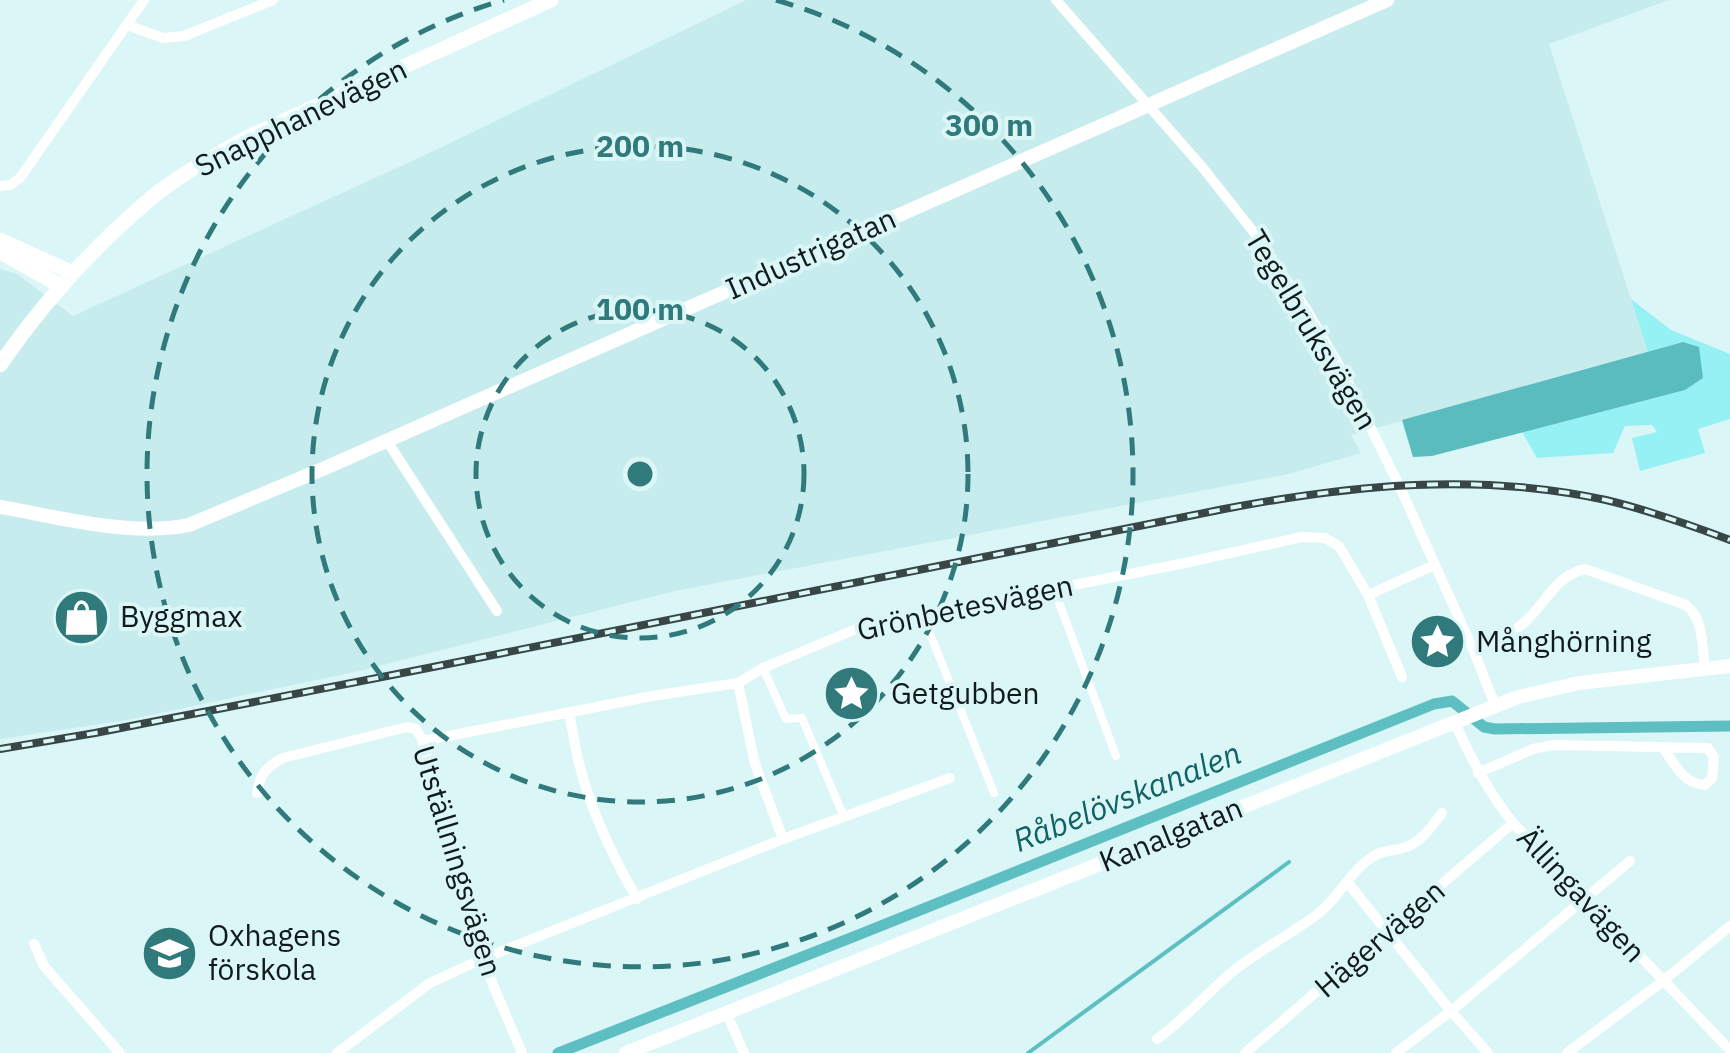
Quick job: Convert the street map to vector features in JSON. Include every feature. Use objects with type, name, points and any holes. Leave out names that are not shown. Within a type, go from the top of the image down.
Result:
[{"type":"main road","name":"Snapphanevägen","points":[[0,365],[72,273],[156,194],[204,162],[246,138],[551,0]]},
{"type":"main road","points":[[0,240],[72,273]]},
{"type":"main road","points":[[0,252],[61,286]]},
{"type":"street","points":[[2,186],[20,178],[144,0]]},
{"type":"street","points":[[127,25],[163,38],[184,36],[273,0]]},
{"type":"street","name":"Tegelbruksvägen","points":[[1056,0],[1252,230],[1304,307],[1344,374],[1400,485],[1474,649],[1489,708]]},
{"type":"street","name":"Industrigatan","points":[[0,508],[141,530],[189,525],[1387,0]]},
{"type":"street","points":[[387,440],[498,611]]},
{"type":"street","name":"Grönbetesvägen","points":[[423,741],[738,683],[763,668],[861,627],[1302,536],[1324,538],[1339,546],[1368,595],[1402,678]]},
{"type":"street","points":[[1368,595],[1434,565]]},
{"type":"street","points":[[1474,649],[1516,630],[1561,580],[1584,569],[1686,604],[1698,621],[1705,668]]},
{"type":"street","points":[[1054,589],[1116,756]]},
{"type":"street","points":[[922,614],[994,793]]},
{"type":"street","name":"Kanalgatan","points":[[626,1053],[1518,697],[1579,682],[1730,666]]},
{"type":"street","points":[[763,668],[786,719],[802,718],[844,817]]},
{"type":"street","points":[[738,683],[756,764],[783,839]]},
{"type":"street","points":[[570,712],[580,767],[595,814],[611,854],[637,899]]},
{"type":"street","name":"Ällingavägen","points":[[1460,720],[1478,773],[1495,802],[1730,1050]]},
{"type":"street","name":"Utställningsvägen","points":[[257,793],[260,776],[283,758],[407,726],[416,729],[423,741],[448,847],[482,959],[522,1053]]},
{"type":"street","points":[[1478,773],[1553,745],[1708,748],[1714,757],[1712,778],[1705,785],[1694,784],[1682,775],[1664,748]]},
{"type":"street","points":[[338,1053],[430,983],[482,959],[783,839],[950,778]]},
{"type":"street","points":[[1158,1039],[1232,972],[1315,916],[1357,869],[1376,854],[1407,848],[1442,813]]},
{"type":"street","name":"Hägervägen","points":[[1245,1053],[1513,824]]},
{"type":"street","points":[[1396,1053],[1630,861]]},
{"type":"street","points":[[1348,883],[1488,1053]]},
{"type":"street","points":[[1567,1053],[1730,926]]},
{"type":"street","points":[[34,944],[44,966],[120,1053]]},
{"type":"street","points":[[727,1014],[744,1053]]},
{"type":"shaded area","points":[[746,0],[1669,0],[1549,44],[1648,352],[1351,435],[1361,453],[1289,474],[675,591],[359,671],[127,720],[0,739],[0,269],[17,274],[73,316],[425,155]]},
{"type":"shaded area","points":[[1631,299],[1671,330],[1730,354],[1730,419],[1698,429],[1705,453],[1640,471],[1632,438],[1657,432],[1652,425],[1625,426],[1613,453],[1537,458],[1522,432],[1684,390],[1703,378],[1683,342],[1648,352]]},
{"type":"shaded area","points":[[1683,342],[1699,347],[1703,378],[1685,390],[1432,456],[1413,457],[1402,420]]},
{"type":"waterway","name":"Råbelövskanalen","points":[[558,1053],[1434,704],[1452,701],[1484,727],[1495,729],[1730,726]]},
{"type":"waterway","points":[[1028,1053],[1289,862]]},
{"type":"railway","points":[[0,749],[1224,509],[1367,488],[1462,484],[1558,491],[1637,508],[1730,540]]},
{"type":"place","name":"Byggmax","points":[[81,617]]},
{"type":"place","name":"Månghörning","points":[[1437,642]]},
{"type":"place","name":"Getgubben","points":[[852,694]]},
{"type":"place","name":"Oxhagens förskola","points":[[169,953]]}]
